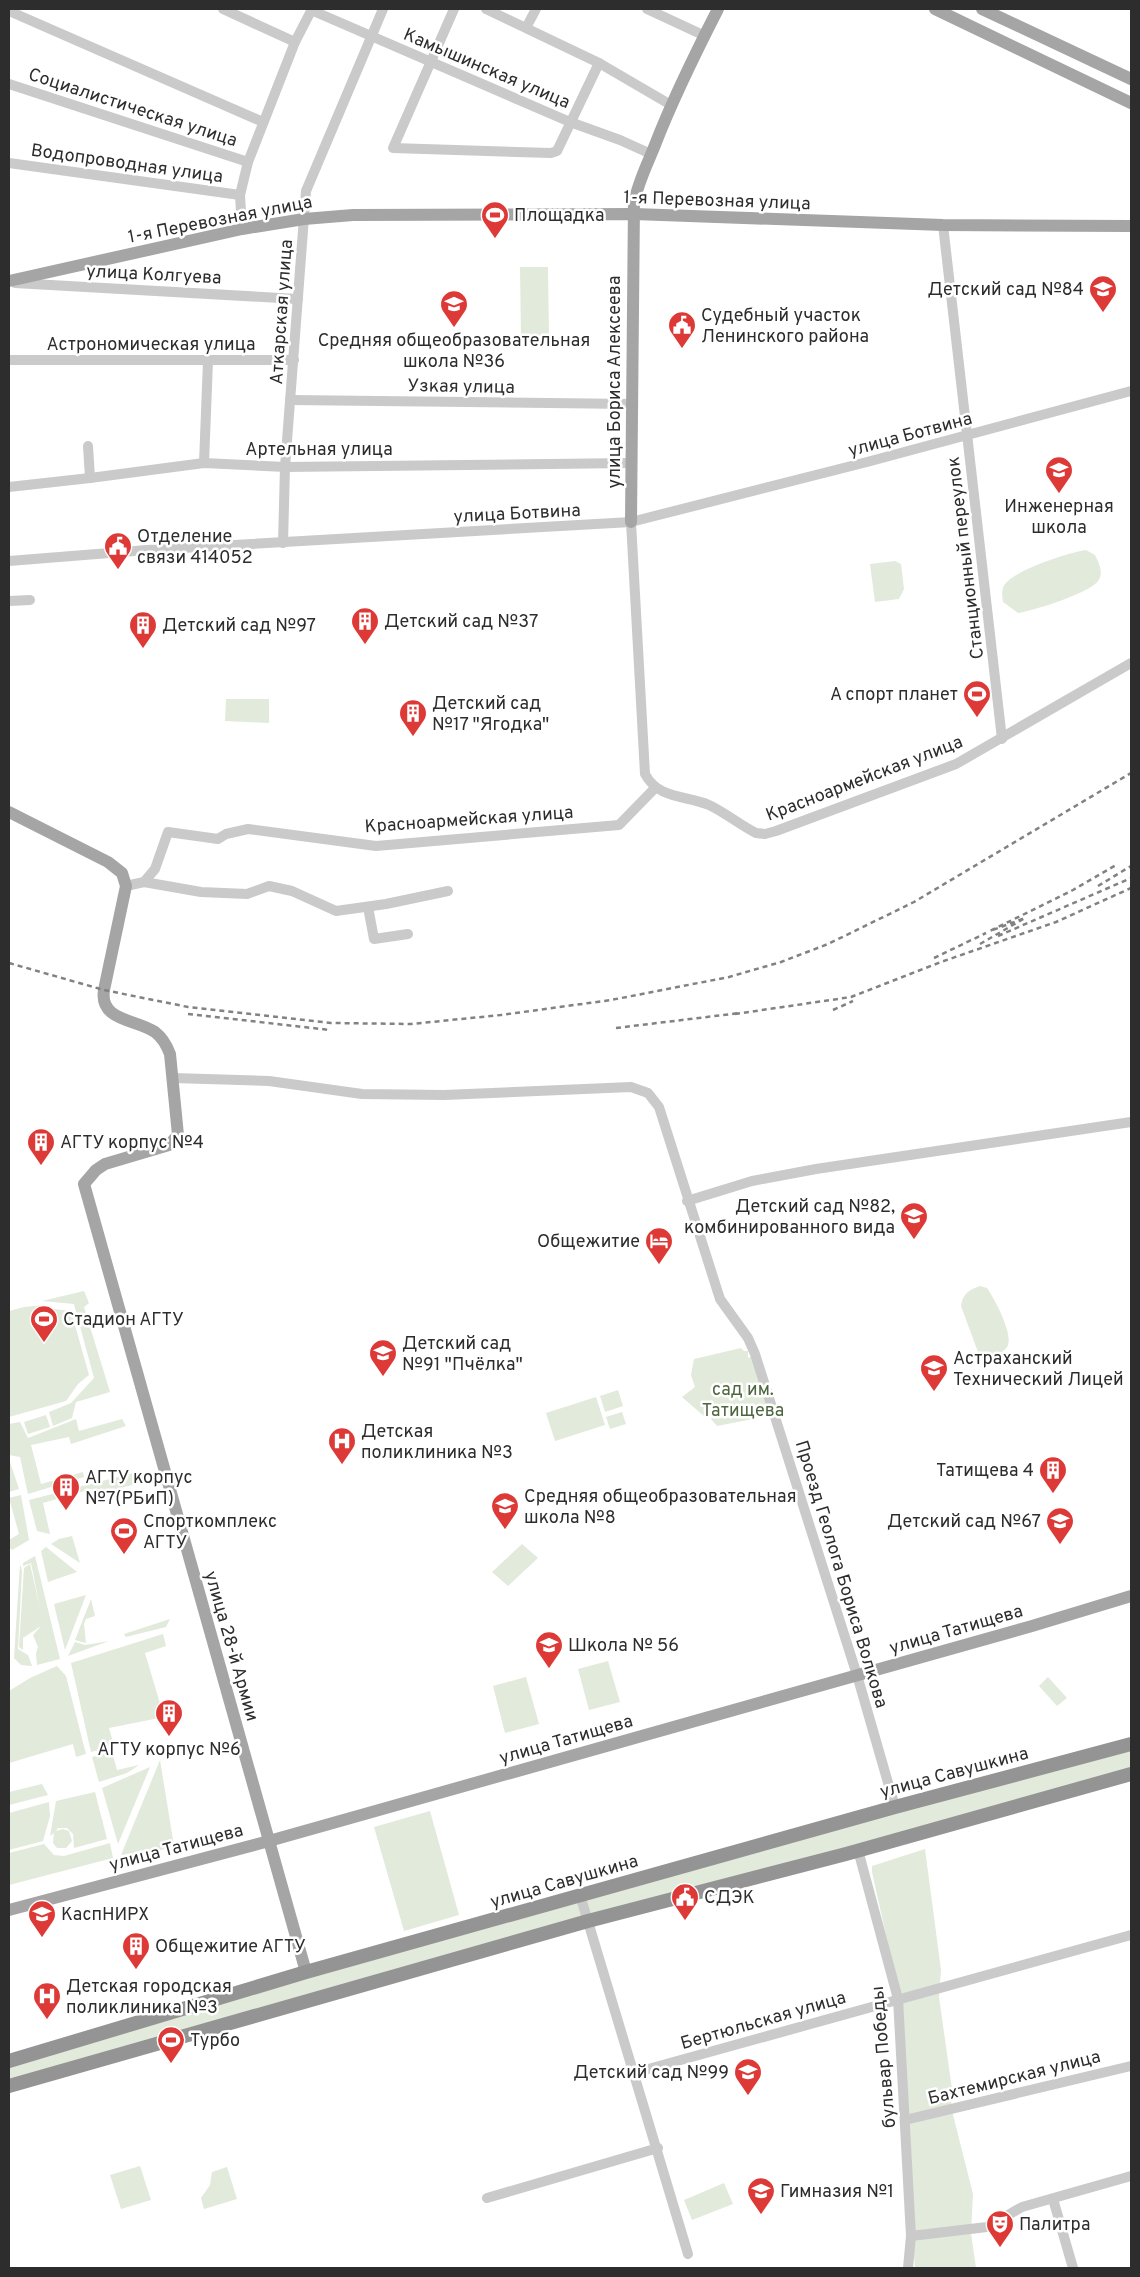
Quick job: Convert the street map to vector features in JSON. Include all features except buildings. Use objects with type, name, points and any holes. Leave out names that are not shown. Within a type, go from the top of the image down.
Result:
[{"type":"highway","name":"улица Савушкина","points":[[9,2061],[306,1972],[895,1807],[1131,1744]]},
{"type":"highway","points":[[9,2086],[588,1921],[858,1850],[1131,1774]]},
{"type":"main road","name":"улица Бориса Алексеева","points":[[631,522],[630,463],[634,214],[638,183],[670,105],[703,35],[718,9]]},
{"type":"main road","points":[[935,9],[1131,103]]},
{"type":"main road","points":[[982,9],[1131,79]]},
{"type":"main road","name":"1-я Перевозная улица","points":[[9,282],[242,229],[304,218],[352,215],[634,214],[943,225],[1131,226]]},
{"type":"main road","points":[[9,812],[108,862],[122,873],[126,886],[104,990],[104,1002],[110,1012],[154,1031],[161,1037],[170,1054],[173,1078]]},
{"type":"main road","name":"улица 28-й Армии","points":[[173,1078],[178,1135],[169,1146],[105,1164],[96,1170],[84,1184],[306,1972]]},
{"type":"main road","name":"улица Татищева","points":[[9,1910],[269,1841],[1131,1596]]},
{"type":"street","points":[[223,9],[296,42]]},
{"type":"street","points":[[242,229],[240,195],[248,162],[311,9]]},
{"type":"street","name":"Камышинская улица","points":[[311,9],[570,122],[620,140],[651,154]]},
{"type":"street","name":"Аткарская улица","points":[[282,543],[285,467],[306,191],[382,9]]},
{"type":"street","points":[[454,9],[393,148],[551,153],[557,151],[599,63]]},
{"type":"street","points":[[486,9],[527,26],[599,63],[670,105]]},
{"type":"street","points":[[527,26],[536,9]]},
{"type":"street","points":[[647,9],[703,35]]},
{"type":"street","points":[[9,11],[263,122]]},
{"type":"street","name":"Социалистическая улица","points":[[9,84],[248,162]]},
{"type":"street","name":"Водопроводная улица","points":[[9,163],[240,195]]},
{"type":"street","name":"Станционный переулок","points":[[943,225],[1002,739]]},
{"type":"street","name":"улица Колгуева","points":[[9,282],[298,299]]},
{"type":"street","name":"Астрономическая улица","points":[[9,360],[294,360]]},
{"type":"street","points":[[204,463],[208,361]]},
{"type":"street","name":"улица Ботвина","points":[[9,561],[147,550],[631,522],[718,501],[1131,391]]},
{"type":"street","name":"Узкая улица","points":[[290,400],[631,404]]},
{"type":"street","points":[[88,447],[90,478]]},
{"type":"street","name":"Артельная улица","points":[[9,486],[90,478],[204,463],[285,467],[630,463]]},
{"type":"street","name":"улица Бориса Алексеева","points":[[631,522],[645,774],[655,788]]},
{"type":"street","points":[[9,602],[30,600]]},
{"type":"street","name":"Красноармейская улица","points":[[144,882],[155,869],[168,832],[218,839],[226,834],[248,829],[376,846],[483,838],[619,825],[655,788],[672,796],[708,804],[744,827],[756,833],[765,834],[956,764],[1131,663]]},
{"type":"street","points":[[126,886],[144,882],[201,892],[247,894],[269,886],[292,891],[336,911],[448,891]]},
{"type":"street","points":[[368,906],[374,939],[408,934]]},
{"type":"street","name":"Проезд Геолога Бориса Волкова","points":[[173,1078],[268,1081],[362,1094],[444,1095],[631,1087],[648,1093],[659,1107],[687,1201],[720,1299],[748,1338],[755,1354],[857,1675],[895,1807]]},
{"type":"street","points":[[687,1201],[752,1181],[798,1172],[1131,1122]]},
{"type":"street","name":"бульвар Победы","points":[[858,1850],[898,1999],[911,2236],[908,2268]]},
{"type":"street","points":[[580,1895],[658,2148],[688,2254]]},
{"type":"street","name":"Бертюльская улица","points":[[634,2074],[1131,1934]]},
{"type":"street","name":"Бахтемирская улица","points":[[905,2120],[1131,2066]]},
{"type":"street","points":[[487,2198],[658,2148]]},
{"type":"street","points":[[911,2236],[987,2227],[1022,2207],[1131,2176]]},
{"type":"street","points":[[1053,2199],[1073,2268]]},
{"type":"green space","points":[[520,267],[548,267],[549,337],[521,337]]},
{"type":"green space","points":[[1086,550],[1095,555],[1100,568],[1100,578],[1093,586],[1061,601],[1018,613],[1003,602],[1003,587],[1021,572],[1043,562]]},
{"type":"green space","points":[[895,561],[901,564],[904,589],[899,599],[875,602],[870,564]]},
{"type":"green space","points":[[226,699],[269,699],[269,723],[225,721]]},
{"type":"green space","points":[[980,1286],[987,1288],[999,1308],[1006,1326],[1009,1342],[1007,1347],[990,1358],[978,1352],[961,1306],[963,1298],[967,1293]]},
{"type":"green space","points":[[84,1291],[89,1303],[84,1307],[110,1392],[76,1402],[72,1418],[53,1426],[49,1412],[71,1403],[94,1378],[74,1304],[42,1301]]},
{"type":"green space","name":"Стадион АГТУ","points":[[44,1305],[54,1309],[71,1311],[89,1375],[78,1384],[66,1401],[9,1417],[9,1311]]},
{"type":"green space","name":"сад им. Татищева","points":[[741,1348],[744,1351],[748,1351],[748,1358],[753,1356],[768,1409],[758,1418],[717,1426],[711,1419],[715,1411],[705,1417],[682,1397],[695,1387],[691,1375],[694,1359]]},
{"type":"green space","points":[[618,1390],[623,1406],[605,1412],[600,1396]]},
{"type":"green space","points":[[596,1397],[605,1425],[555,1441],[546,1413]]},
{"type":"green space","points":[[622,1412],[626,1424],[610,1429],[606,1417]]},
{"type":"green space","points":[[46,1415],[50,1427],[28,1434],[24,1422]]},
{"type":"green space","points":[[76,1419],[79,1431],[122,1419],[126,1426],[71,1444],[69,1437],[31,1445],[41,1484],[83,1472],[84,1477],[28,1494],[20,1457],[9,1455],[9,1424],[20,1422],[28,1438]]},
{"type":"green space","points":[[9,1459],[19,1489],[9,1492]]},
{"type":"green space","points":[[137,1472],[140,1483],[105,1492],[91,1489],[43,1503],[50,1534],[37,1531],[29,1500]]},
{"type":"green space","points":[[21,1495],[29,1540],[12,1550],[9,1547],[9,1540],[19,1534],[9,1498]]},
{"type":"green space","points":[[72,1536],[80,1563],[51,1544],[59,1539]]},
{"type":"green space","points":[[522,1544],[538,1558],[508,1586],[492,1572]]},
{"type":"green space","points":[[46,1547],[77,1572],[48,1582],[41,1551]]},
{"type":"green space","points":[[35,1556],[60,1659],[37,1665],[36,1654],[38,1647],[33,1635],[41,1626],[23,1638],[23,1650],[19,1647],[24,1568],[30,1564],[40,1608],[31,1563],[23,1566],[23,1563]]},
{"type":"green space","points":[[20,1564],[22,1571],[18,1649],[28,1655],[32,1666],[21,1665],[14,1658]]},
{"type":"green space","points":[[86,1595],[65,1650],[54,1604]]},
{"type":"green space","points":[[91,1599],[95,1616],[86,1619],[84,1624],[86,1643],[75,1640]]},
{"type":"green space","points":[[170,1619],[166,1627],[126,1637],[124,1634]]},
{"type":"green space","points":[[163,1634],[166,1646],[145,1653],[164,1717],[109,1728],[114,1746],[91,1752],[71,1663]]},
{"type":"green space","points":[[109,1641],[68,1656],[75,1642],[85,1645]]},
{"type":"green space","points":[[608,1661],[620,1702],[589,1710],[578,1669]]},
{"type":"green space","points":[[57,1666],[66,1676],[86,1754],[76,1757],[73,1744],[9,1763],[9,1691],[30,1678]]},
{"type":"green space","points":[[526,1677],[539,1724],[505,1733],[493,1686]]},
{"type":"green space","points":[[1048,1677],[1067,1698],[1057,1706],[1039,1686]]},
{"type":"green space","points":[[1131,1744],[1131,1774],[9,2083],[9,2065],[580,1895]]},
{"type":"green space","points":[[112,1752],[117,1770],[139,1765],[127,1773],[99,1782],[92,1757]]},
{"type":"green space","points":[[160,1760],[174,1846],[138,1857],[130,1854],[121,1855]]},
{"type":"green space","points":[[150,1767],[118,1844],[102,1788]]},
{"type":"green space","points":[[42,1784],[48,1795],[9,1805],[9,1792]]},
{"type":"green space","points":[[95,1792],[107,1839],[74,1848],[73,1834],[67,1828],[58,1828],[56,1831],[63,1829],[69,1831],[72,1841],[66,1848],[57,1848],[53,1843],[54,1833],[50,1836],[56,1801]]},
{"type":"green space","points":[[49,1802],[50,1816],[43,1841],[9,1850],[9,1813]]},
{"type":"green space","points":[[430,1811],[459,1915],[404,1931],[374,1827]]},
{"type":"green space","points":[[110,1843],[113,1858],[9,1885],[9,1853],[44,1844],[54,1855],[64,1856]]},
{"type":"green space","points":[[925,1849],[941,1970],[939,1997],[952,2089],[951,2107],[973,2194],[971,2233],[976,2268],[915,2268],[890,1953],[872,1866]]},
{"type":"green space","points":[[140,2166],[151,2200],[121,2209],[110,2175]]},
{"type":"green space","points":[[227,2167],[237,2199],[204,2209],[201,2198],[210,2185],[212,2172]]},
{"type":"green space","points":[[724,2183],[733,2204],[692,2220],[684,2200]]},
{"type":"railway","points":[[9,963],[104,990],[188,1007],[331,1023],[411,1024],[501,1015],[611,1000],[729,977],[781,962],[828,944],[914,902],[1131,773]]},
{"type":"railway","points":[[980,944],[1025,918],[990,931],[1073,890],[1116,865]]},
{"type":"railway","points":[[1098,886],[1131,866]]},
{"type":"railway","points":[[998,936],[1131,878]]},
{"type":"railway","points":[[735,1014],[851,997],[941,962],[1056,922],[1131,888]]},
{"type":"railway","points":[[934,958],[986,933]]},
{"type":"railway","points":[[833,1010],[853,1001]]},
{"type":"railway","points":[[616,1028],[740,1013]]},
{"type":"railway","points":[[188,1014],[330,1030]]},
{"type":"place","name":"Площадка","points":[[495,239]]},
{"type":"place","name":"Детский сад №84","points":[[1103,313]]},
{"type":"place","name":"Средняя общеобразовательная школа №36","points":[[454,328]]},
{"type":"place","name":"Судебный участок Ленинского района","points":[[682,349]]},
{"type":"place","name":"Инженерная школа","points":[[1059,494]]},
{"type":"place","name":"Отделение связи 414052","points":[[118,570]]},
{"type":"place","name":"Детский сад №37","points":[[365,645]]},
{"type":"place","name":"Детский сад №97","points":[[143,649]]},
{"type":"place","name":"А спорт планет","points":[[977,718]]},
{"type":"place","name":"Детский сад №17 \"Ягодка\"","points":[[413,737]]},
{"type":"place","name":"АГТУ корпус №4","points":[[41,1166]]},
{"type":"place","name":"Детский сад №82, комбинированного вида","points":[[914,1240]]},
{"type":"place","name":"Общежитие","points":[[659,1265]]},
{"type":"place","name":"Стадион АГТУ","points":[[44,1343]]},
{"type":"place","name":"Детский сад №91 \"Пчёлка\"","points":[[383,1377]]},
{"type":"place","name":"Астраханский Технический Лицей","points":[[934,1392]]},
{"type":"place","name":"Детская поликлиника №3","points":[[342,1465]]},
{"type":"place","name":"Татищева 4","points":[[1053,1494]]},
{"type":"place","name":"АГТУ корпус №7(РБиП)","points":[[66,1511]]},
{"type":"place","name":"Средняя общеобразовательная школа №8","points":[[505,1530]]},
{"type":"place","name":"Детский сад №67","points":[[1060,1545]]},
{"type":"place","name":"Спорткомплекс АГТУ","points":[[124,1555]]},
{"type":"place","name":"Школа № 56","points":[[549,1669]]},
{"type":"place","name":"АГТУ корпус №6","points":[[169,1737]]},
{"type":"place","name":"СДЭК","points":[[685,1921]]},
{"type":"place","name":"КаспНИРХ","points":[[42,1938]]},
{"type":"place","name":"Общежитие АГТУ","points":[[136,1970]]},
{"type":"place","name":"Детская городская поликлиника №3","points":[[47,2020]]},
{"type":"place","name":"Турбо","points":[[171,2064]]},
{"type":"place","name":"Детский сад №99","points":[[748,2096]]},
{"type":"place","name":"Гимназия №1","points":[[761,2215]]},
{"type":"place","name":"Палитра","points":[[1000,2248]]}]
